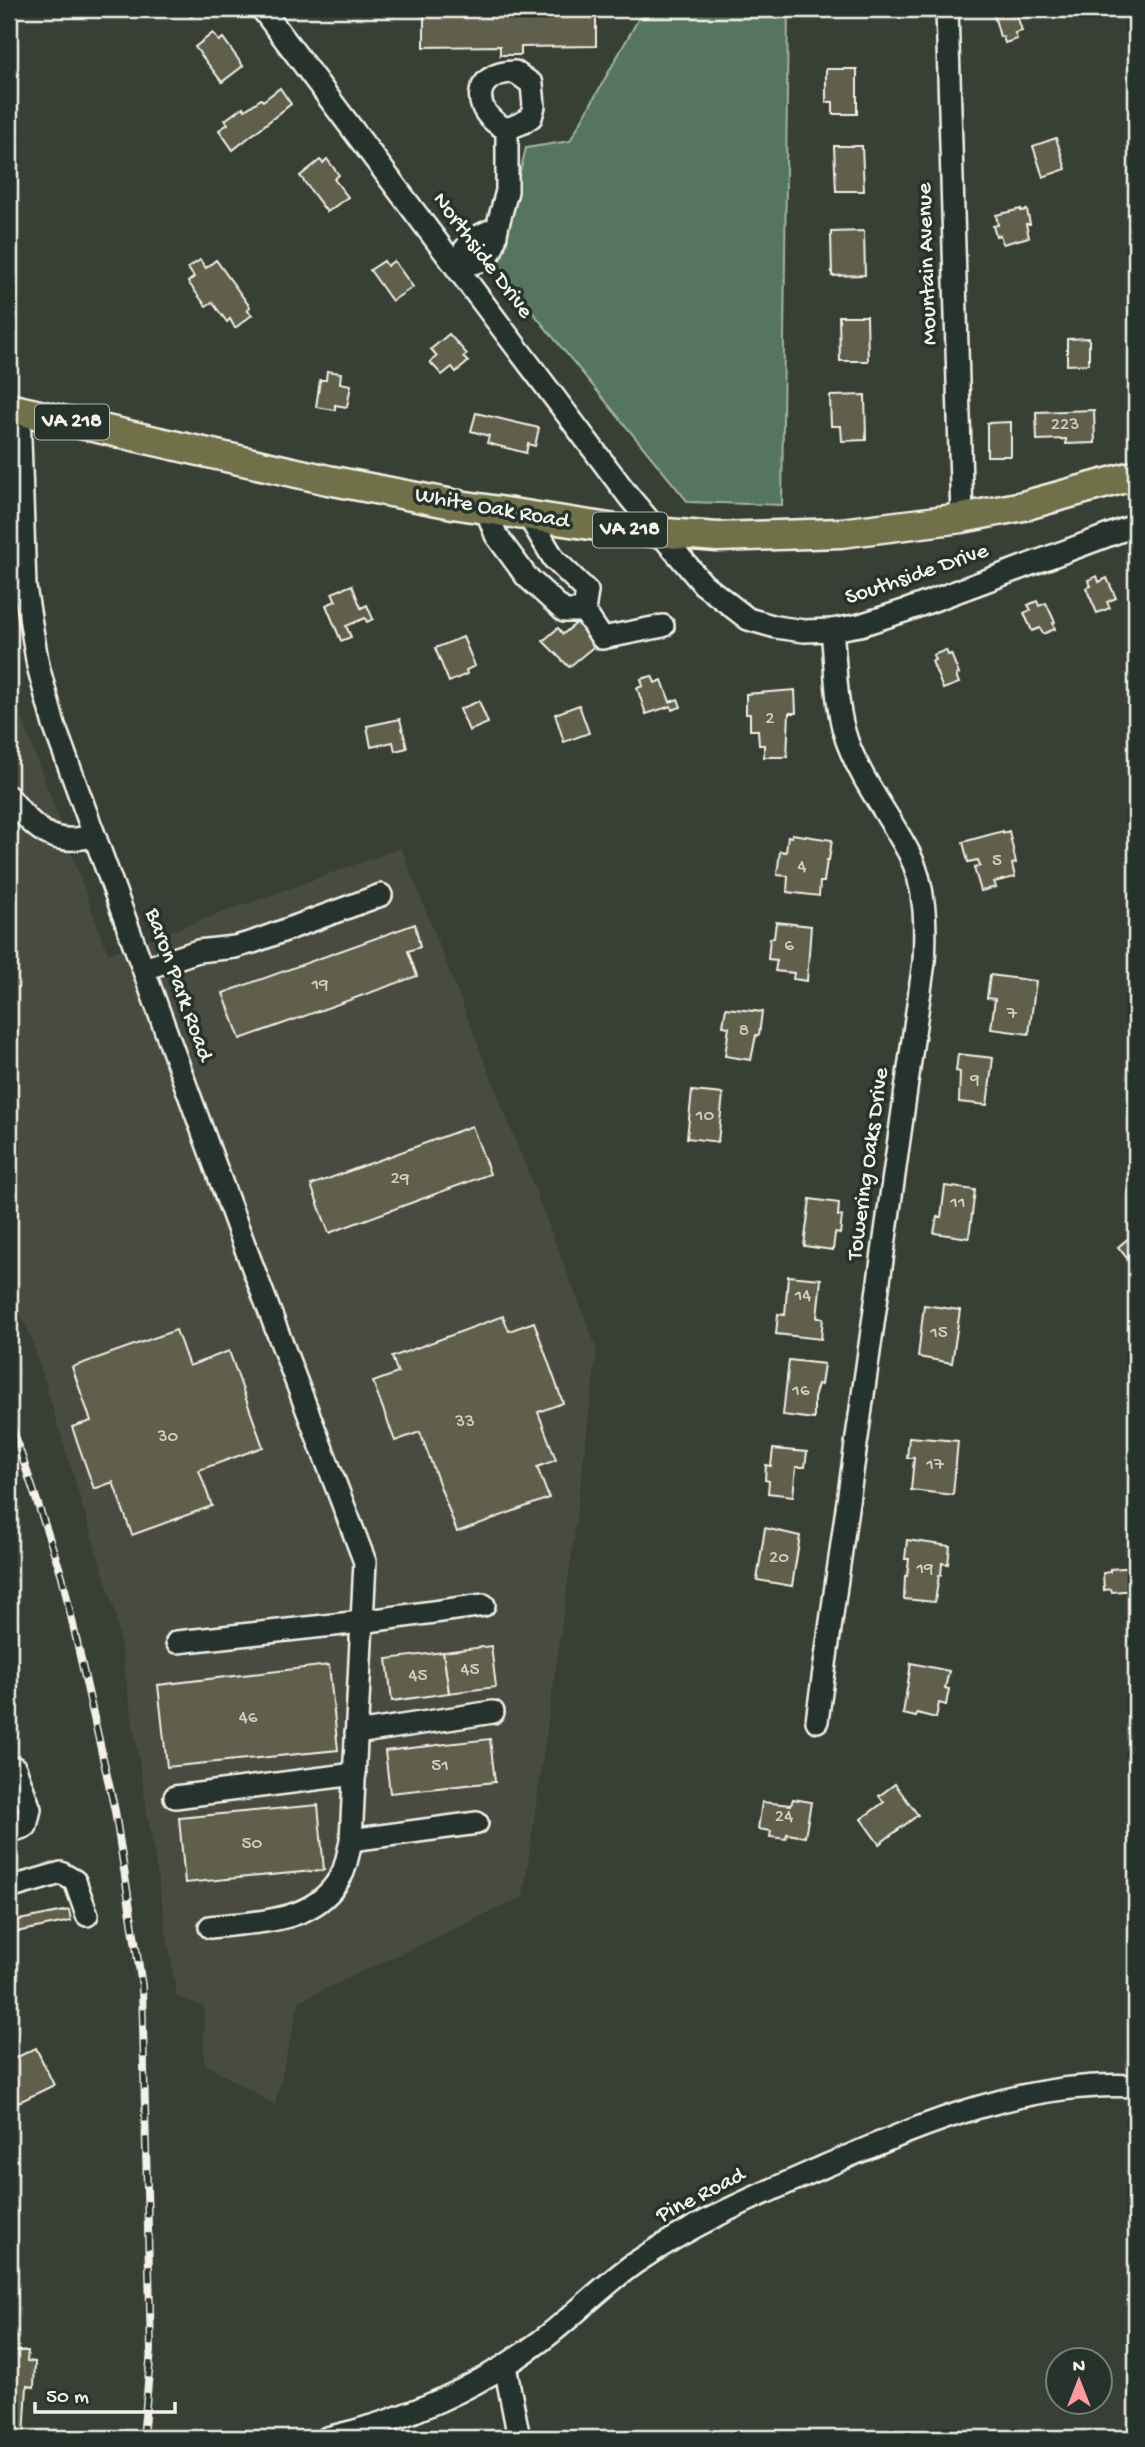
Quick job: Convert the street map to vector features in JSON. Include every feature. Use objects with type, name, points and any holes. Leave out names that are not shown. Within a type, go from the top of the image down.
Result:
[{"type":"main road","name":"White Oak Road","points":[[12,407],[328,480],[529,517],[660,533],[769,537],[841,533],[962,518],[1023,506],[1136,475]]},
{"type":"street","name":"Northside Drive","points":[[262,9],[660,533]]},
{"type":"street","name":"Mountain Avenue","points":[[947,9],[962,518]]},
{"type":"street","points":[[456,265],[476,264],[494,249],[507,191],[507,129]]},
{"type":"street","name":"Baron Park Road","points":[[12,407],[30,627],[54,725],[239,1231],[365,1562],[361,1622]]},
{"type":"street","points":[[486,509],[496,535],[526,576],[564,611],[584,611]]},
{"type":"street","points":[[529,517],[554,559],[587,591],[584,611],[602,638],[663,626]]},
{"type":"street","name":"Southside Drive","points":[[660,533],[703,584],[748,619],[804,631],[860,625],[907,610],[1136,525]]},
{"type":"street","name":"Towering Oaks Drive","points":[[817,1721],[924,962],[926,927],[923,896],[910,855],[860,773],[847,740],[841,718],[832,630]]},
{"type":"street","points":[[9,797],[30,823],[43,833],[67,840],[94,835]]},
{"type":"street","points":[[144,968],[198,951],[253,942],[382,895]]},
{"type":"street","points":[[177,1642],[361,1622],[484,1605]]},
{"type":"street","points":[[210,1927],[281,1918],[312,1908],[330,1893],[344,1870],[351,1840],[361,1622]]},
{"type":"street","points":[[356,1733],[493,1712]]},
{"type":"street","points":[[9,1832],[26,1826],[30,1809],[11,1767]]},
{"type":"street","points":[[175,1797],[355,1774]]},
{"type":"street","points":[[351,1840],[477,1823]]},
{"type":"street","points":[[9,1888],[61,1873],[75,1881],[87,1915]]},
{"type":"street","name":"Pine Road","points":[[327,2438],[406,2414],[454,2394],[505,2366],[542,2340],[633,2264],[721,2211],[889,2139],[986,2104],[1027,2093],[1069,2087],[1136,2086]]},
{"type":"street","points":[[505,2366],[519,2438]]},
{"type":"shaded area","points":[[9,661],[11,688],[108,954],[401,848],[597,1349],[572,1552],[523,1897],[299,2001],[275,2105],[204,2063],[204,2006],[177,1997],[115,1611],[30,1334],[9,1290]]},
{"type":"green space","points":[[735,9],[788,9],[782,505],[688,502],[525,303],[498,263],[526,148],[570,141],[639,18]]},
{"type":"building","points":[[185,9],[203,9],[191,17]]},
{"type":"building","points":[[424,9],[596,9],[596,46],[521,47],[521,55],[500,55],[500,46],[424,47]]},
{"type":"building","points":[[1015,9],[1022,31],[1015,33],[1017,39],[1005,43],[1003,37],[1000,37],[994,15]]},
{"type":"building","points":[[213,33],[219,41],[223,38],[243,66],[222,82],[195,47]]},
{"type":"building","points":[[826,69],[857,69],[857,114],[833,114],[833,102],[826,102]]},
{"type":"building","points":[[280,88],[291,104],[233,150],[219,130],[228,124],[225,120],[243,107],[245,110],[261,99],[263,101]]},
{"type":"building","points":[[1056,138],[1066,169],[1043,177],[1033,146]]},
{"type":"building","points":[[834,146],[862,146],[864,191],[836,191]]},
{"type":"building","points":[[327,159],[339,175],[334,179],[348,197],[327,212],[300,176],[320,160],[323,163]]},
{"type":"building","points":[[1027,210],[1029,237],[1003,244],[1000,235],[996,236],[993,226],[998,225],[996,215]]},
{"type":"building","points":[[864,231],[865,275],[832,276],[831,232]]},
{"type":"building","points":[[200,260],[206,268],[216,260],[250,307],[247,310],[252,315],[235,328],[230,319],[227,322],[212,302],[206,306],[188,282],[194,277],[188,268]]},
{"type":"building","points":[[384,261],[387,266],[394,261],[413,287],[392,301],[370,270]]},
{"type":"building","points":[[839,316],[867,316],[868,361],[840,361]]},
{"type":"building","points":[[449,334],[467,354],[463,357],[468,362],[456,372],[452,367],[442,375],[430,362],[437,356],[431,349]]},
{"type":"building","points":[[1089,338],[1089,364],[1067,365],[1067,339]]},
{"type":"building","points":[[327,371],[341,373],[340,383],[351,385],[347,407],[335,405],[335,410],[316,407],[320,380],[326,380]]},
{"type":"building","points":[[865,395],[866,440],[842,441],[841,426],[831,426],[830,396]]},
{"type":"building","points":[[1094,410],[1095,443],[1066,444],[1066,439],[1037,440],[1036,412]]},
{"type":"building","points":[[476,413],[539,428],[535,446],[528,444],[526,453],[487,443],[489,436],[471,431]]},
{"type":"building","points":[[1011,422],[1011,456],[987,456],[987,423]]},
{"type":"building","points":[[1097,576],[1099,582],[1107,578],[1116,598],[1107,602],[1110,608],[1097,613],[1086,588],[1091,586],[1088,580]]},
{"type":"building","points":[[352,585],[361,608],[367,605],[373,619],[367,622],[365,618],[346,626],[351,637],[341,641],[326,605],[336,601],[332,593]]},
{"type":"building","points":[[1037,601],[1039,606],[1046,603],[1055,622],[1055,629],[1043,634],[1040,628],[1032,631],[1024,613],[1031,610],[1028,605]]},
{"type":"building","points":[[578,622],[597,644],[569,667],[543,641],[558,628],[563,634]]},
{"type":"building","points":[[463,637],[475,666],[466,670],[467,674],[449,682],[435,648]]},
{"type":"building","points":[[946,650],[948,655],[951,654],[959,674],[956,675],[959,683],[943,689],[932,661],[935,660],[933,655]]},
{"type":"building","points":[[652,676],[655,683],[662,680],[670,702],[678,699],[681,707],[672,710],[671,706],[646,714],[637,688],[643,686],[641,679]]},
{"type":"building","points":[[795,690],[796,713],[789,713],[787,757],[764,757],[764,745],[759,745],[758,730],[750,730],[750,714],[746,714],[746,694]]},
{"type":"building","points":[[479,701],[488,723],[469,731],[460,709]]},
{"type":"building","points":[[579,705],[589,733],[564,742],[555,714]]},
{"type":"building","points":[[400,719],[407,748],[395,751],[393,742],[371,747],[367,726]]},
{"type":"building","points":[[1009,831],[1016,863],[1012,864],[1015,877],[994,882],[996,887],[981,891],[974,868],[980,866],[978,860],[968,862],[963,842]]},
{"type":"building","points":[[792,834],[832,840],[824,882],[820,882],[819,896],[787,892],[788,876],[777,875],[780,851],[786,852],[788,836],[792,837]]},
{"type":"building","points":[[776,922],[811,926],[807,981],[793,979],[794,973],[775,971],[777,960],[768,959],[770,938],[774,938]]},
{"type":"building","points":[[415,924],[420,947],[408,951],[417,976],[240,1039],[223,993]]},
{"type":"building","points":[[990,975],[1036,981],[1029,1034],[991,1029],[995,999],[987,998]]},
{"type":"building","points":[[726,1008],[762,1012],[759,1035],[756,1035],[751,1060],[725,1056],[729,1027],[723,1026]]},
{"type":"building","points":[[958,1054],[993,1058],[987,1105],[959,1102],[960,1072],[956,1071]]},
{"type":"building","points":[[692,1091],[723,1094],[718,1142],[687,1138]]},
{"type":"building","points":[[472,1126],[490,1174],[329,1233],[311,1185]]},
{"type":"building","points":[[945,1186],[975,1190],[969,1238],[934,1233],[937,1217],[941,1217]]},
{"type":"building","points":[[810,1199],[839,1203],[838,1216],[842,1216],[840,1234],[835,1233],[833,1250],[804,1246]]},
{"type":"building","points":[[1136,1232],[1136,1259],[1131,1263],[1118,1247]]},
{"type":"building","points":[[788,1276],[821,1279],[817,1318],[823,1318],[821,1339],[776,1334],[778,1314],[785,1315]]},
{"type":"building","points":[[924,1305],[960,1310],[952,1363],[918,1357]]},
{"type":"building","points":[[503,1316],[509,1331],[534,1322],[563,1403],[538,1412],[556,1460],[537,1467],[549,1498],[457,1532],[420,1432],[395,1441],[373,1382],[398,1373],[392,1357]]},
{"type":"building","points":[[176,1330],[189,1366],[229,1351],[263,1447],[199,1470],[212,1506],[132,1535],[113,1482],[94,1489],[72,1427],[91,1421],[72,1367]]},
{"type":"building","points":[[789,1360],[824,1364],[821,1385],[818,1384],[814,1398],[814,1419],[783,1415]]},
{"type":"building","points":[[909,1437],[958,1441],[953,1495],[911,1490],[914,1458],[907,1458]]},
{"type":"building","points":[[773,1449],[807,1452],[805,1467],[796,1467],[793,1496],[768,1493],[766,1465],[771,1466]]},
{"type":"building","points":[[765,1528],[800,1536],[792,1586],[757,1580]]},
{"type":"building","points":[[907,1540],[950,1546],[948,1564],[942,1563],[935,1602],[904,1599],[909,1559],[905,1559]]},
{"type":"building","points":[[1136,1567],[1136,1590],[1104,1590],[1103,1573],[1110,1572],[1110,1569]]},
{"type":"building","points":[[491,1646],[496,1687],[449,1693],[443,1652]]},
{"type":"building","points":[[443,1652],[449,1693],[392,1701],[387,1659]]},
{"type":"building","points":[[911,1663],[949,1671],[945,1688],[949,1689],[946,1705],[939,1703],[936,1718],[917,1713],[916,1717],[903,1714]]},
{"type":"building","points":[[329,1665],[338,1750],[167,1767],[158,1685]]},
{"type":"building","points":[[490,1739],[495,1782],[390,1793],[385,1751]]},
{"type":"building","points":[[895,1784],[918,1815],[879,1844],[861,1819],[884,1802],[879,1796]]},
{"type":"building","points":[[793,1799],[811,1802],[805,1837],[787,1834],[786,1839],[770,1837],[771,1831],[758,1829],[762,1802],[791,1805]]},
{"type":"building","points":[[318,1805],[324,1870],[185,1883],[179,1818]]},
{"type":"building","points":[[69,1910],[71,1921],[16,1932],[14,1921]]},
{"type":"building","points":[[36,2048],[54,2085],[9,2107],[9,2061]]},
{"type":"building","points":[[9,2336],[16,2336],[15,2351],[28,2351],[27,2361],[35,2362],[34,2387],[27,2386],[24,2438],[9,2438]]},
{"type":"railway","points":[[9,1418],[62,1576],[115,1811],[142,1986],[151,2350],[143,2438]]}]
